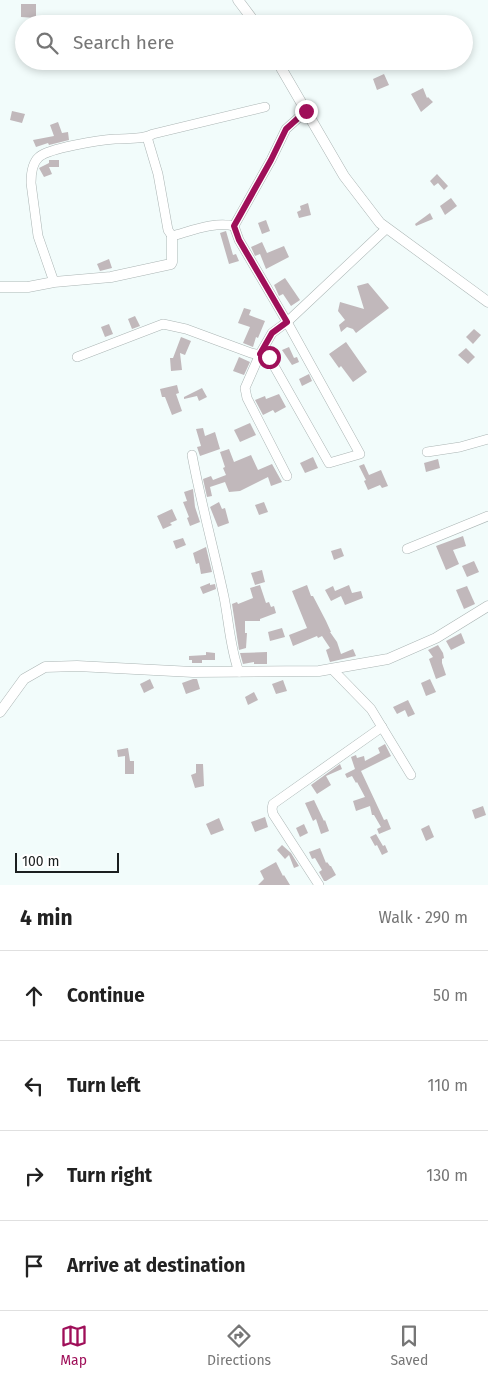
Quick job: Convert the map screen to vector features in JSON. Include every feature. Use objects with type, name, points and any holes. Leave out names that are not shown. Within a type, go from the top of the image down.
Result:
[{"type":"street","points":[[238,0],[249,15]]},
{"type":"street","points":[[282,70],[344,176],[380,223],[488,302]]},
{"type":"street","points":[[54,282],[38,236],[31,176],[34,164],[39,157],[59,150],[111,140],[147,137],[265,107]]},
{"type":"street","points":[[77,357],[163,324],[186,330],[251,354],[269,357],[329,463],[360,454],[239,240],[234,226],[286,129],[306,111]]},
{"type":"street","points":[[0,287],[28,287],[54,282],[111,277],[171,264],[172,236],[168,230],[158,174],[147,137]]},
{"type":"street","points":[[172,236],[213,226],[228,224],[234,226]]},
{"type":"street","points":[[287,476],[244,388],[272,333],[287,322],[387,228]]},
{"type":"street","points":[[427,452],[488,439]]},
{"type":"street","points":[[192,455],[224,598],[234,660],[239,672]]},
{"type":"street","points":[[407,549],[488,516]]},
{"type":"street","points":[[0,712],[24,679],[45,668],[77,666],[193,672],[319,671],[388,659],[436,638],[488,606]]},
{"type":"street","points":[[332,669],[371,709],[411,775]]},
{"type":"street","points":[[319,885],[273,814],[273,804],[382,727]]},
{"type":"building","points":[[21,4],[36,4],[36,15],[21,15]]},
{"type":"building","points":[[384,74],[389,85],[377,90],[373,79]]},
{"type":"building","points":[[423,88],[427,98],[433,102],[421,112],[411,94]]},
{"type":"building","points":[[12,111],[25,114],[22,123],[10,120]]},
{"type":"building","points":[[58,122],[62,133],[68,132],[69,140],[36,147],[33,140],[54,136],[50,125]]},
{"type":"building","points":[[49,160],[59,160],[59,167],[49,167],[52,174],[44,177],[39,168],[49,163]]},
{"type":"building","points":[[437,174],[448,186],[444,190],[438,183],[434,186],[430,181]]},
{"type":"building","points":[[451,198],[457,206],[445,215],[440,206]]},
{"type":"building","points":[[308,203],[311,215],[299,218],[297,212],[301,210],[300,206]]},
{"type":"building","points":[[430,213],[433,219],[416,226],[415,224]]},
{"type":"building","points":[[266,220],[270,231],[262,234],[258,223]]},
{"type":"building","points":[[226,231],[233,255],[236,254],[239,261],[229,264],[220,233]]},
{"type":"building","points":[[262,242],[267,253],[284,246],[289,257],[266,269],[260,254],[255,256],[251,247]]},
{"type":"building","points":[[109,259],[112,268],[100,271],[97,264]]},
{"type":"building","points":[[285,278],[300,300],[291,306],[283,294],[279,296],[274,285]]},
{"type":"building","points":[[368,283],[389,308],[356,333],[353,329],[347,327],[341,332],[339,325],[345,320],[338,311],[340,302],[364,309],[357,286]]},
{"type":"building","points":[[244,308],[251,310],[249,315],[265,321],[253,347],[243,343],[250,327],[238,323]]},
{"type":"building","points":[[135,316],[140,326],[132,329],[128,319]]},
{"type":"building","points":[[109,324],[113,334],[105,337],[101,327]]},
{"type":"building","points":[[474,329],[481,335],[473,344],[466,337]]},
{"type":"building","points":[[181,337],[191,341],[185,355],[180,353],[182,370],[171,371],[170,358],[173,358]]},
{"type":"building","points":[[346,342],[367,372],[353,382],[341,366],[339,368],[329,354]]},
{"type":"building","points":[[289,347],[294,358],[297,357],[299,362],[292,365],[282,350]]},
{"type":"building","points":[[466,348],[475,357],[468,364],[458,355]]},
{"type":"building","points":[[239,357],[250,362],[244,375],[233,371]]},
{"type":"building","points":[[309,374],[312,381],[302,386],[299,379]]},
{"type":"building","points":[[177,385],[179,393],[176,394],[182,411],[172,415],[165,397],[162,397],[160,389]]},
{"type":"building","points":[[202,388],[207,397],[199,401],[197,396],[184,399],[184,397]]},
{"type":"building","points":[[279,394],[286,407],[275,413],[273,410],[263,415],[255,400],[265,396],[266,399]]},
{"type":"building","points":[[250,423],[256,435],[240,442],[234,430]]},
{"type":"building","points":[[203,428],[205,436],[215,432],[220,449],[200,456],[197,447],[201,446],[196,429]]},
{"type":"building","points":[[229,449],[234,462],[251,455],[258,470],[272,464],[282,482],[271,486],[268,477],[240,491],[229,492],[225,482],[210,487],[212,496],[207,497],[203,479],[211,476],[213,480],[226,475],[220,452]]},
{"type":"building","points":[[313,457],[318,468],[305,473],[300,463]]},
{"type":"building","points":[[438,459],[440,468],[426,472],[424,463]]},
{"type":"building","points":[[364,464],[369,475],[381,470],[388,486],[382,488],[380,485],[368,490],[364,481],[366,480],[359,466]]},
{"type":"building","points":[[193,489],[195,507],[200,522],[190,526],[187,518],[189,517],[183,502],[187,501],[184,492]]},
{"type":"building","points":[[219,502],[222,509],[225,508],[229,523],[218,527],[210,507]]},
{"type":"building","points":[[264,502],[268,512],[259,515],[255,505]]},
{"type":"building","points":[[172,509],[177,520],[170,523],[172,525],[163,529],[157,516]]},
{"type":"building","points":[[463,536],[466,546],[453,550],[459,564],[446,570],[436,546]]},
{"type":"building","points":[[183,538],[186,545],[176,549],[173,541]]},
{"type":"building","points":[[206,547],[212,572],[201,574],[199,563],[196,564],[193,553]]},
{"type":"building","points":[[341,548],[344,556],[334,560],[331,551]]},
{"type":"building","points":[[474,561],[479,572],[467,577],[462,566]]},
{"type":"building","points":[[262,570],[265,582],[255,585],[251,573]]},
{"type":"building","points":[[210,583],[210,585],[215,584],[216,589],[203,594],[200,587]]},
{"type":"building","points":[[260,585],[266,603],[269,602],[271,607],[274,606],[276,613],[260,619],[260,621],[245,621],[245,633],[247,633],[246,648],[239,650],[232,604],[237,602],[238,604],[253,598],[250,588]]},
{"type":"building","points":[[307,585],[311,596],[313,596],[330,632],[337,642],[341,654],[353,649],[356,656],[330,662],[326,650],[330,648],[322,636],[318,638],[317,636],[293,646],[289,635],[307,628],[292,591]]},
{"type":"building","points":[[349,585],[352,593],[361,591],[363,598],[345,605],[341,596],[331,601],[325,590],[333,586],[335,591]]},
{"type":"building","points":[[467,586],[475,604],[464,609],[456,590]]},
{"type":"building","points":[[282,628],[285,637],[270,641],[268,632]]},
{"type":"building","points":[[461,633],[465,643],[451,650],[446,641]]},
{"type":"building","points":[[438,645],[443,653],[442,663],[446,675],[436,679],[429,659],[433,657],[428,650]]},
{"type":"building","points":[[206,652],[215,653],[215,660],[202,660],[202,663],[192,663],[192,660],[189,660],[189,656],[206,655]]},
{"type":"building","points":[[267,652],[267,664],[254,664],[254,662],[243,664],[240,653]]},
{"type":"building","points":[[150,679],[154,688],[144,693],[140,684]]},
{"type":"building","points":[[197,679],[200,689],[186,694],[182,683]]},
{"type":"building","points":[[430,679],[436,692],[426,696],[421,683]]},
{"type":"building","points":[[283,680],[287,691],[276,694],[272,684]]},
{"type":"building","points":[[254,692],[258,700],[248,705],[245,697]]},
{"type":"building","points":[[408,700],[415,714],[408,717],[405,710],[397,714],[393,707]]},
{"type":"building","points":[[385,744],[391,756],[361,771],[384,820],[387,819],[391,829],[379,834],[377,829],[381,827],[374,815],[372,815],[370,806],[356,811],[353,801],[365,797],[352,776],[347,778],[345,774],[355,769],[351,757],[356,755],[357,758],[364,756],[365,761],[380,753],[378,748]]},
{"type":"building","points":[[128,748],[130,761],[134,761],[134,774],[125,774],[125,756],[118,757],[117,750]]},
{"type":"building","points":[[196,764],[203,764],[204,786],[195,788],[191,775],[196,773]]},
{"type":"building","points":[[340,764],[342,769],[326,776],[331,785],[317,794],[311,785]]},
{"type":"building","points":[[314,800],[329,831],[321,834],[316,819],[313,821],[305,803]]},
{"type":"building","points":[[483,806],[486,815],[475,819],[472,810]]},
{"type":"building","points":[[265,817],[268,827],[255,832],[251,822]]},
{"type":"building","points":[[219,818],[224,830],[211,835],[206,824]]},
{"type":"building","points":[[304,824],[308,833],[300,837],[296,828]]},
{"type":"building","points":[[429,825],[434,837],[426,841],[421,829]]},
{"type":"building","points":[[376,834],[388,852],[382,855],[370,837]]},
{"type":"building","points":[[282,845],[291,853],[299,866],[294,868],[289,855],[285,859],[277,850]]},
{"type":"building","points":[[320,848],[326,863],[331,866],[336,875],[326,881],[324,881],[319,872],[322,870],[315,858],[312,859],[309,852]]},
{"type":"building","points":[[276,862],[290,885],[258,885],[264,879],[260,871]]},
{"type":"route","points":[[269,357],[260,354],[272,333],[287,322],[239,240],[234,226],[286,129],[306,111]]}]
